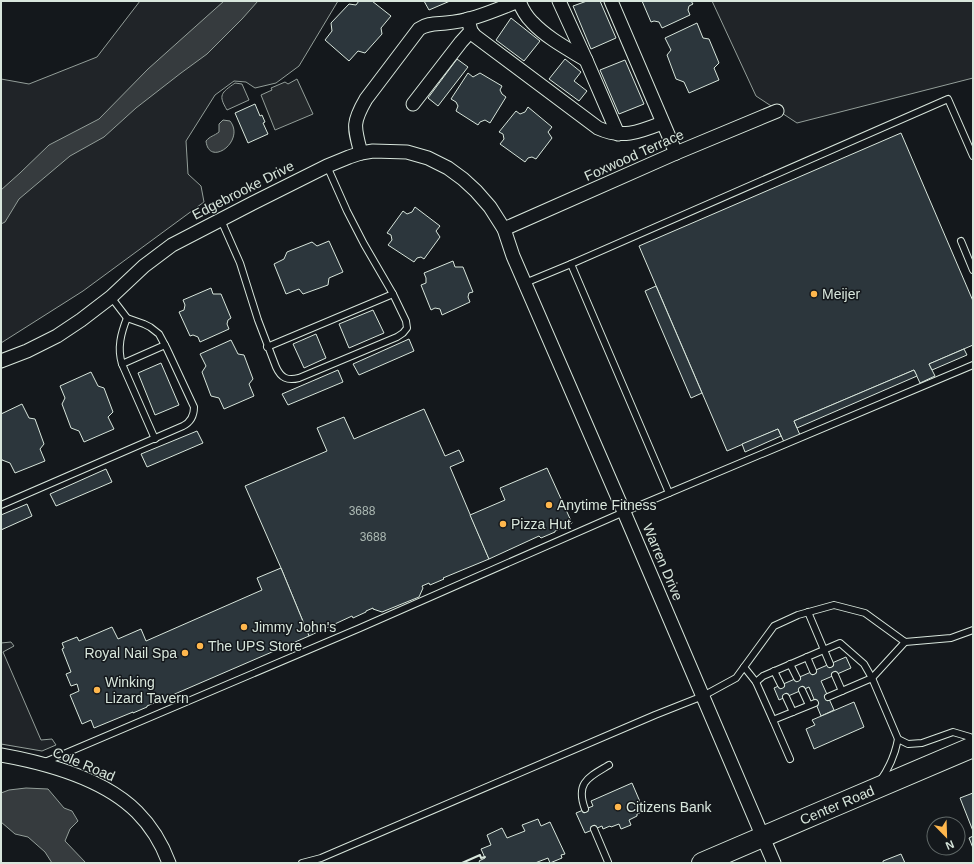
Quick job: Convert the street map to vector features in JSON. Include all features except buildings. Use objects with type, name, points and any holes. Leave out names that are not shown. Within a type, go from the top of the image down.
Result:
[{"type":"main road","name":"Center Road","points":[[702,863],[973,747]]},
{"type":"street","points":[[413,104],[461,42],[470,25],[484,15],[519,1],[531,22],[554,40],[586,60]]},
{"type":"street","points":[[559,1],[618,134]]},
{"type":"street","points":[[611,1],[676,153]]},
{"type":"street","points":[[361,153],[356,135],[355,124],[359,111],[366,99],[419,29],[426,25],[449,23],[470,25]]},
{"type":"street","points":[[470,25],[475,36],[598,128],[608,132],[628,134],[662,123]]},
{"type":"street","name":"Foxwood Terrace","points":[[504,229],[676,153],[777,111]]},
{"type":"street","name":"Edgebrooke Drive","points":[[1,362],[57,336],[81,320],[111,297],[144,266],[172,245],[253,202],[349,156],[373,151],[407,152],[428,158],[448,168],[463,178],[490,207],[504,229]]},
{"type":"street","name":"Warren Drive","points":[[504,229],[513,256],[774,863]]},
{"type":"street","name":"Cole Road","points":[[1,755],[62,770],[96,784],[118,796],[137,812],[152,830],[164,850],[169,863]]},
{"type":"lane","points":[[525,283],[948,99],[973,156]]},
{"type":"lane","points":[[221,220],[240,263],[267,346],[278,372],[286,379],[292,380],[299,378],[403,334],[407,328],[406,321],[393,294],[347,211],[327,166]]},
{"type":"lane","points":[[961,242],[973,270]]},
{"type":"lane","points":[[570,264],[669,493]]},
{"type":"lane","points":[[267,346],[393,294]]},
{"type":"lane","points":[[1,505],[155,439],[187,424],[190,421],[194,412],[194,407],[165,345],[158,334],[150,327],[127,318],[111,297]]},
{"type":"lane","points":[[127,318],[123,328],[120,344],[120,357],[155,439]]},
{"type":"lane","points":[[122,364],[165,345]]},
{"type":"lane","points":[[41,764],[360,628],[624,512],[973,365]]},
{"type":"lane","points":[[302,863],[321,858],[655,715],[703,696],[736,678],[774,626],[798,615],[834,605],[865,613],[904,642],[951,638],[973,630]]},
{"type":"lane","points":[[808,612],[830,664]]},
{"type":"lane","points":[[828,697],[872,678],[904,642]]},
{"type":"lane","points":[[756,682],[762,676],[840,643],[864,664],[872,678],[898,739],[891,764],[874,789]]},
{"type":"lane","points":[[807,657],[813,671]]},
{"type":"lane","points":[[790,664],[797,678]]},
{"type":"lane","points":[[744,667],[756,682],[790,759]]},
{"type":"lane","points":[[774,671],[781,685]]},
{"type":"lane","points":[[835,675],[842,691]]},
{"type":"lane","points":[[802,690],[809,705]]},
{"type":"lane","points":[[786,697],[793,712]]},
{"type":"lane","points":[[772,720],[816,703]]},
{"type":"lane","points":[[898,739],[908,744],[922,743],[953,732],[973,739]]},
{"type":"lane","points":[[585,809],[581,794],[582,787],[592,775],[609,765]]},
{"type":"lane","points":[[594,829],[608,862]]},
{"type":"shaded area","points":[[140,1],[338,1],[299,66],[276,83],[255,88],[246,82],[234,81],[215,95],[186,141],[188,174],[201,186],[204,202],[83,291],[1,343],[1,79],[29,84],[97,57]]},
{"type":"shaded area","points":[[224,1],[258,1],[207,54],[136,108],[104,137],[70,156],[19,199],[5,222],[1,224],[1,190],[49,145],[99,119],[148,69]]},
{"type":"shaded area","points":[[712,1],[973,1],[973,78],[797,123],[756,96]]},
{"type":"shaded area","points":[[297,79],[313,114],[275,130],[261,95],[272,90],[271,88],[285,82],[288,84]]},
{"type":"shaded area","points":[[235,83],[242,84],[249,100],[227,110],[222,101],[222,95]]},
{"type":"shaded area","points":[[223,120],[230,121],[234,129],[233,136],[225,149],[219,152],[213,152],[209,149],[206,141],[219,132],[219,124]]},
{"type":"shaded area","points":[[11,642],[14,646],[3,652],[41,740],[52,739],[56,745],[42,751],[1,744],[1,643]]},
{"type":"shaded area","points":[[26,788],[48,789],[64,808],[72,811],[78,821],[70,829],[65,841],[86,863],[52,863],[45,852],[28,837],[15,834],[1,822],[1,793],[9,790]]},
{"type":"wall","points":[[462,863],[480,855],[481,858],[485,857]]},
{"type":"place","name":"Meijer","points":[[814,294]]},
{"type":"place","name":"Anytime Fitness","points":[[549,505]]},
{"type":"place","name":"Pizza Hut","points":[[503,524]]},
{"type":"place","name":"Jimmy John's","points":[[244,627]]},
{"type":"place","name":"The UPS Store","points":[[200,646]]},
{"type":"place","name":"Royal Nail Spa","points":[[185,653]]},
{"type":"place","name":"Winking Lizard Tavern","points":[[97,690]]},
{"type":"place","name":"Citizens Bank","points":[[618,807]]}]
